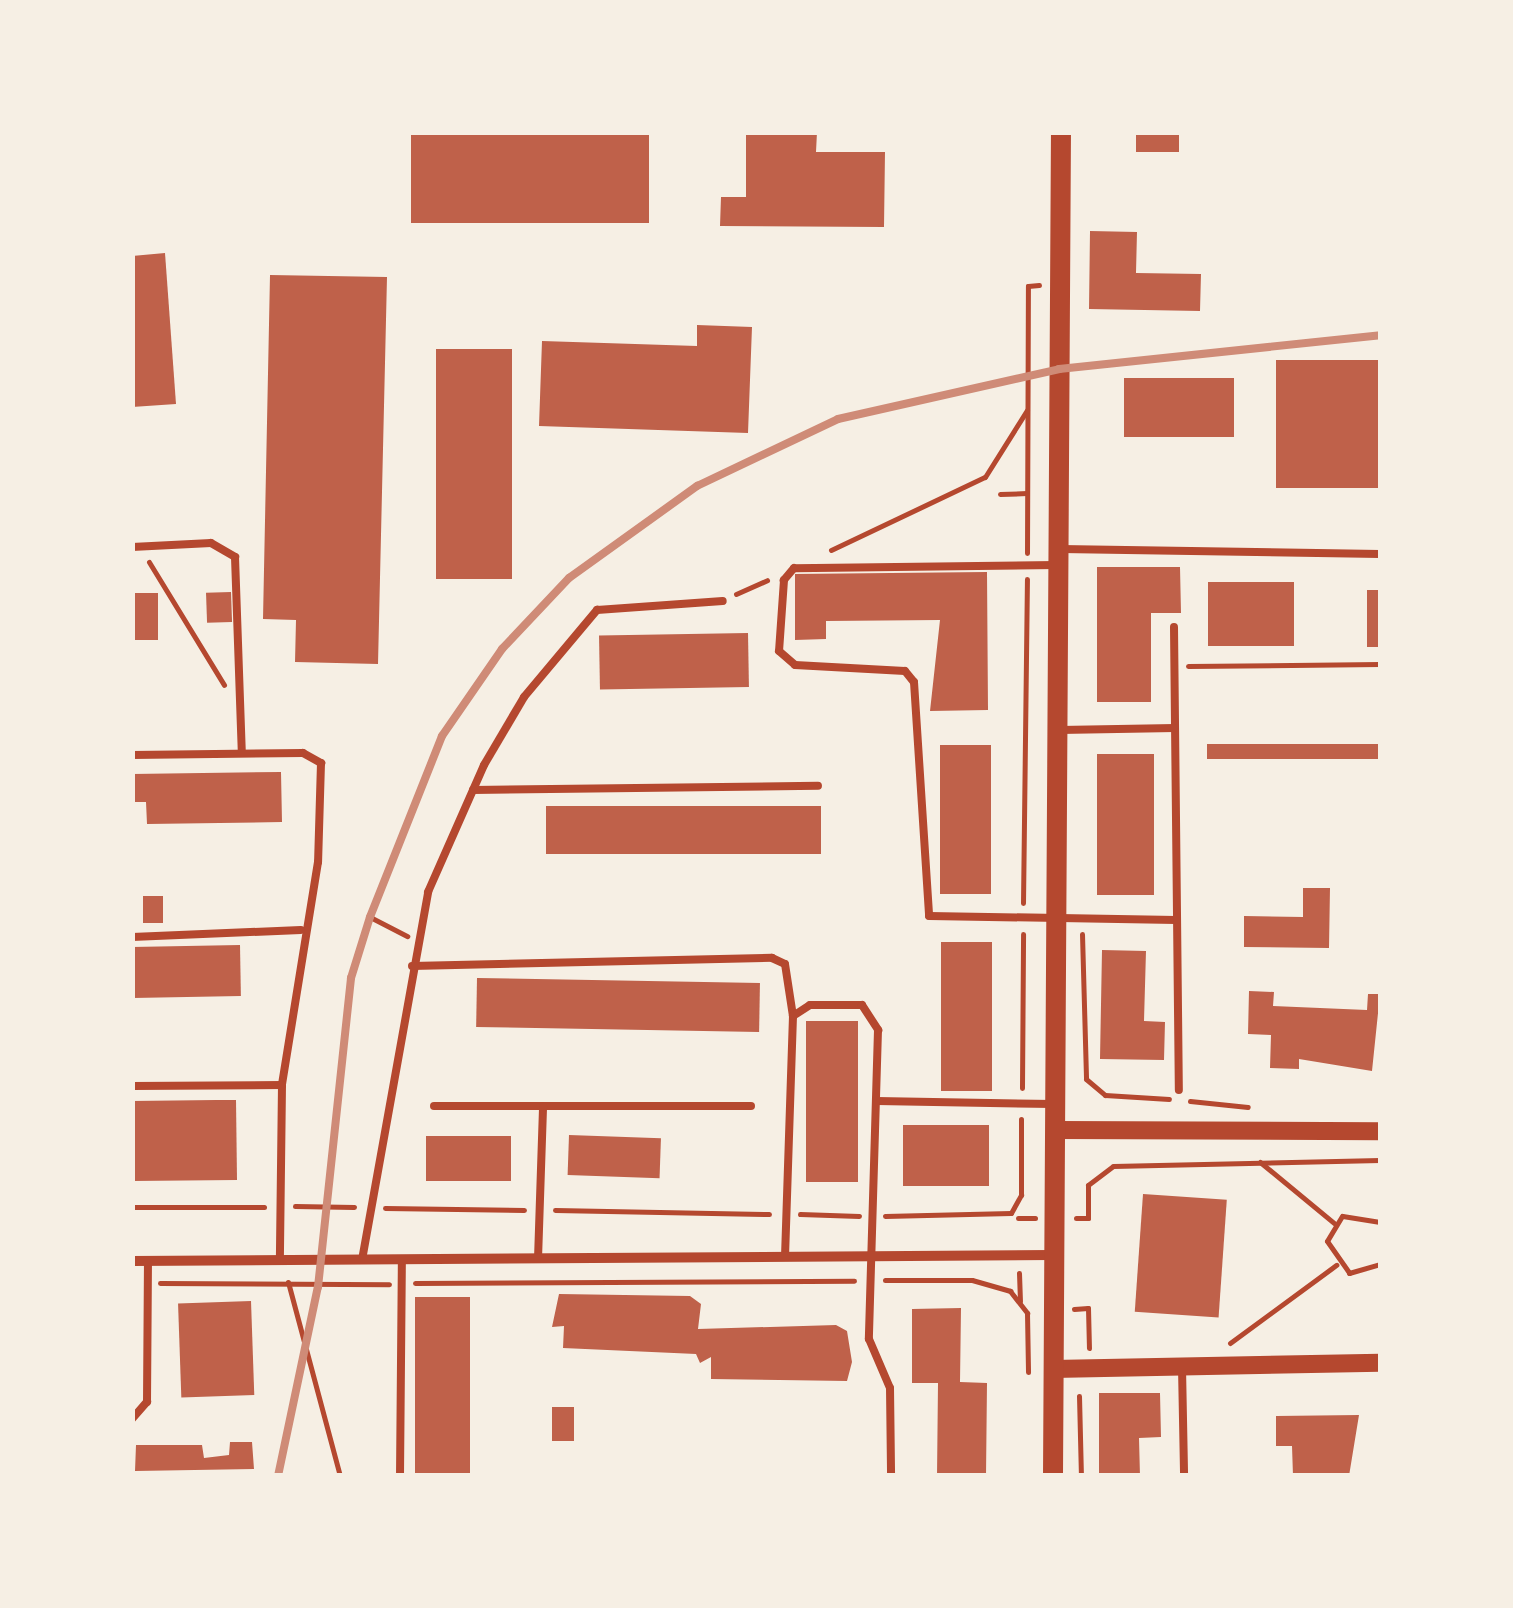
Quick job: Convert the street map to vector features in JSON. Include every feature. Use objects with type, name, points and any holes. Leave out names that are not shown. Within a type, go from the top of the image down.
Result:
[{"type":"main road","points":[[1053,1476],[1061,132]]},
{"type":"street","points":[[1056,1130],[1380,1131]]},
{"type":"street","points":[[132,1261],[1052,1255]]},
{"type":"street","points":[[1053,1370],[1380,1363]]},
{"type":"lane","points":[[136,547],[211,543],[235,557],[242,753]]},
{"type":"lane","points":[[1176,920],[929,916],[914,682],[905,671],[795,665],[779,651],[784,580],[794,568],[1061,556],[1380,554]]},
{"type":"lane","points":[[362,1260],[428,892],[473,790],[524,697],[597,610],[723,600]]},
{"type":"lane","points":[[1174,626],[1180,1090]]},
{"type":"lane","points":[[1060,730],[1175,728]]},
{"type":"lane","points":[[132,756],[303,753],[320,763],[318,862],[301,930],[282,1085],[280,1260]]},
{"type":"lane","points":[[473,790],[818,786]]},
{"type":"lane","points":[[132,937],[301,930]]},
{"type":"lane","points":[[412,966],[772,958],[785,964],[792,1016],[785,1257]]},
{"type":"lane","points":[[792,1016],[810,1005],[871,1010],[877,1102],[876,1257],[869,1339],[890,1388],[891,1476]]},
{"type":"lane","points":[[132,1086],[282,1085]]},
{"type":"lane","points":[[877,1102],[1055,1104]]},
{"type":"lane","points":[[434,1106],[752,1106]]},
{"type":"lane","points":[[538,1258],[543,1106]]},
{"type":"lane","points":[[400,1476],[402,1260]]},
{"type":"lane","points":[[132,1419],[147,1385],[148,1261]]},
{"type":"lane","points":[[1182,1367],[1184,1476]]},
{"type":"lane","points":[[132,1386],[147,1385]]},
{"type":"path","points":[[723,600],[986,477],[1060,368]]},
{"type":"path","points":[[1000,494],[1028,493]]},
{"type":"path","points":[[136,547],[241,713]]},
{"type":"path","points":[[1174,666],[1380,664]]},
{"type":"path","points":[[370,917],[417,942]]},
{"type":"path","points":[[1018,1218],[1088,1218],[1088,1185],[1113,1166],[1380,1160]]},
{"type":"path","points":[[1260,1162],[1334,1223]]},
{"type":"path","points":[[1380,1222],[1362,1212],[1334,1223],[1326,1242],[1336,1265],[1359,1274],[1380,1265]]},
{"type":"path","points":[[280,1260],[340,1476]]},
{"type":"path","points":[[1228,1345],[1336,1265]]},
{"type":"path","points":[[148,1282],[992,1282],[1027,1312]]},
{"type":"path","points":[[1088,1308],[1089,1369]]},
{"type":"building","points":[[411,132],[649,132],[649,223],[411,223]]},
{"type":"building","points":[[746,132],[817,132],[816,152],[885,152],[884,227],[720,226],[721,197],[746,197]]},
{"type":"building","points":[[1136,132],[1179,132],[1179,152],[1136,152]]},
{"type":"building","points":[[1090,231],[1137,232],[1136,273],[1201,274],[1200,311],[1089,309]]},
{"type":"building","points":[[165,253],[176,404],[132,407],[132,256]]},
{"type":"building","points":[[270,275],[387,277],[378,664],[295,662],[296,620],[263,619]]},
{"type":"building","points":[[697,325],[752,327],[748,433],[539,426],[542,341],[697,346]]},
{"type":"building","points":[[436,349],[512,349],[512,579],[436,579]]},
{"type":"building","points":[[1276,360],[1380,360],[1380,488],[1276,488]]},
{"type":"building","points":[[1124,378],[1234,378],[1234,437],[1124,437]]},
{"type":"building","points":[[1097,567],[1180,567],[1181,613],[1151,613],[1151,702],[1097,702]]},
{"type":"building","points":[[987,572],[988,710],[930,711],[940,620],[826,621],[826,639],[795,640],[795,574]]},
{"type":"building","points":[[1208,582],[1294,582],[1294,646],[1208,646]]},
{"type":"building","points":[[1367,590],[1380,590],[1380,647],[1367,647]]},
{"type":"building","points":[[231,592],[232,622],[207,623],[206,593]]},
{"type":"building","points":[[132,593],[158,593],[158,640],[132,640]]},
{"type":"building","points":[[748,633],[749,687],[600,690],[599,636]]},
{"type":"building","points":[[1207,744],[1379,744],[1379,759],[1207,759]]},
{"type":"building","points":[[940,745],[991,745],[991,894],[940,894]]},
{"type":"building","points":[[1097,754],[1154,754],[1154,895],[1097,895]]},
{"type":"building","points":[[281,772],[282,822],[147,824],[146,802],[132,802],[132,774]]},
{"type":"building","points":[[546,806],[821,806],[821,854],[546,854]]},
{"type":"building","points":[[1303,888],[1330,888],[1329,948],[1244,947],[1244,916],[1303,917]]},
{"type":"building","points":[[143,896],[163,896],[163,923],[143,923]]},
{"type":"building","points":[[941,942],[992,942],[992,1091],[941,1091]]},
{"type":"building","points":[[240,945],[241,996],[133,998],[132,947]]},
{"type":"building","points":[[1102,950],[1146,951],[1144,1021],[1165,1022],[1164,1060],[1100,1059]]},
{"type":"building","points":[[477,978],[760,983],[759,1032],[476,1027]]},
{"type":"building","points":[[1249,991],[1274,992],[1273,1006],[1367,1010],[1368,994],[1380,994],[1372,1071],[1299,1059],[1299,1069],[1270,1068],[1271,1035],[1248,1034]]},
{"type":"building","points":[[806,1021],[858,1021],[858,1182],[806,1182]]},
{"type":"building","points":[[236,1100],[237,1180],[132,1181],[132,1101]]},
{"type":"building","points":[[903,1125],[989,1125],[989,1186],[903,1186]]},
{"type":"building","points":[[569,1135],[661,1138],[660,1178],[568,1175]]},
{"type":"building","points":[[426,1136],[511,1136],[511,1181],[426,1181]]},
{"type":"building","points":[[1143,1194],[1227,1200],[1219,1318],[1135,1312]]},
{"type":"building","points":[[559,1294],[690,1296],[701,1304],[698,1329],[836,1325],[847,1331],[852,1362],[847,1381],[711,1379],[711,1357],[700,1363],[696,1354],[563,1348],[564,1326],[552,1327]]},
{"type":"building","points":[[415,1297],[470,1297],[470,1476],[415,1476]]},
{"type":"building","points":[[251,1301],[254,1395],[181,1397],[178,1304]]},
{"type":"building","points":[[961,1308],[960,1382],[987,1383],[986,1476],[937,1476],[938,1383],[912,1383],[912,1309]]},
{"type":"building","points":[[1099,1393],[1160,1393],[1161,1437],[1139,1438],[1140,1476],[1099,1476]]},
{"type":"building","points":[[552,1407],[574,1407],[574,1441],[552,1441]]},
{"type":"building","points":[[1359,1415],[1349,1476],[1293,1476],[1292,1446],[1276,1446],[1276,1416]]},
{"type":"building","points":[[230,1442],[252,1442],[254,1469],[135,1471],[136,1445],[202,1445],[204,1458],[229,1455]]},
{"type":"railway","points":[[278,1476],[318,1287],[351,978],[370,917],[442,736],[502,649],[569,578],[697,486],[838,419],[1059,369],[1380,335]]}]
